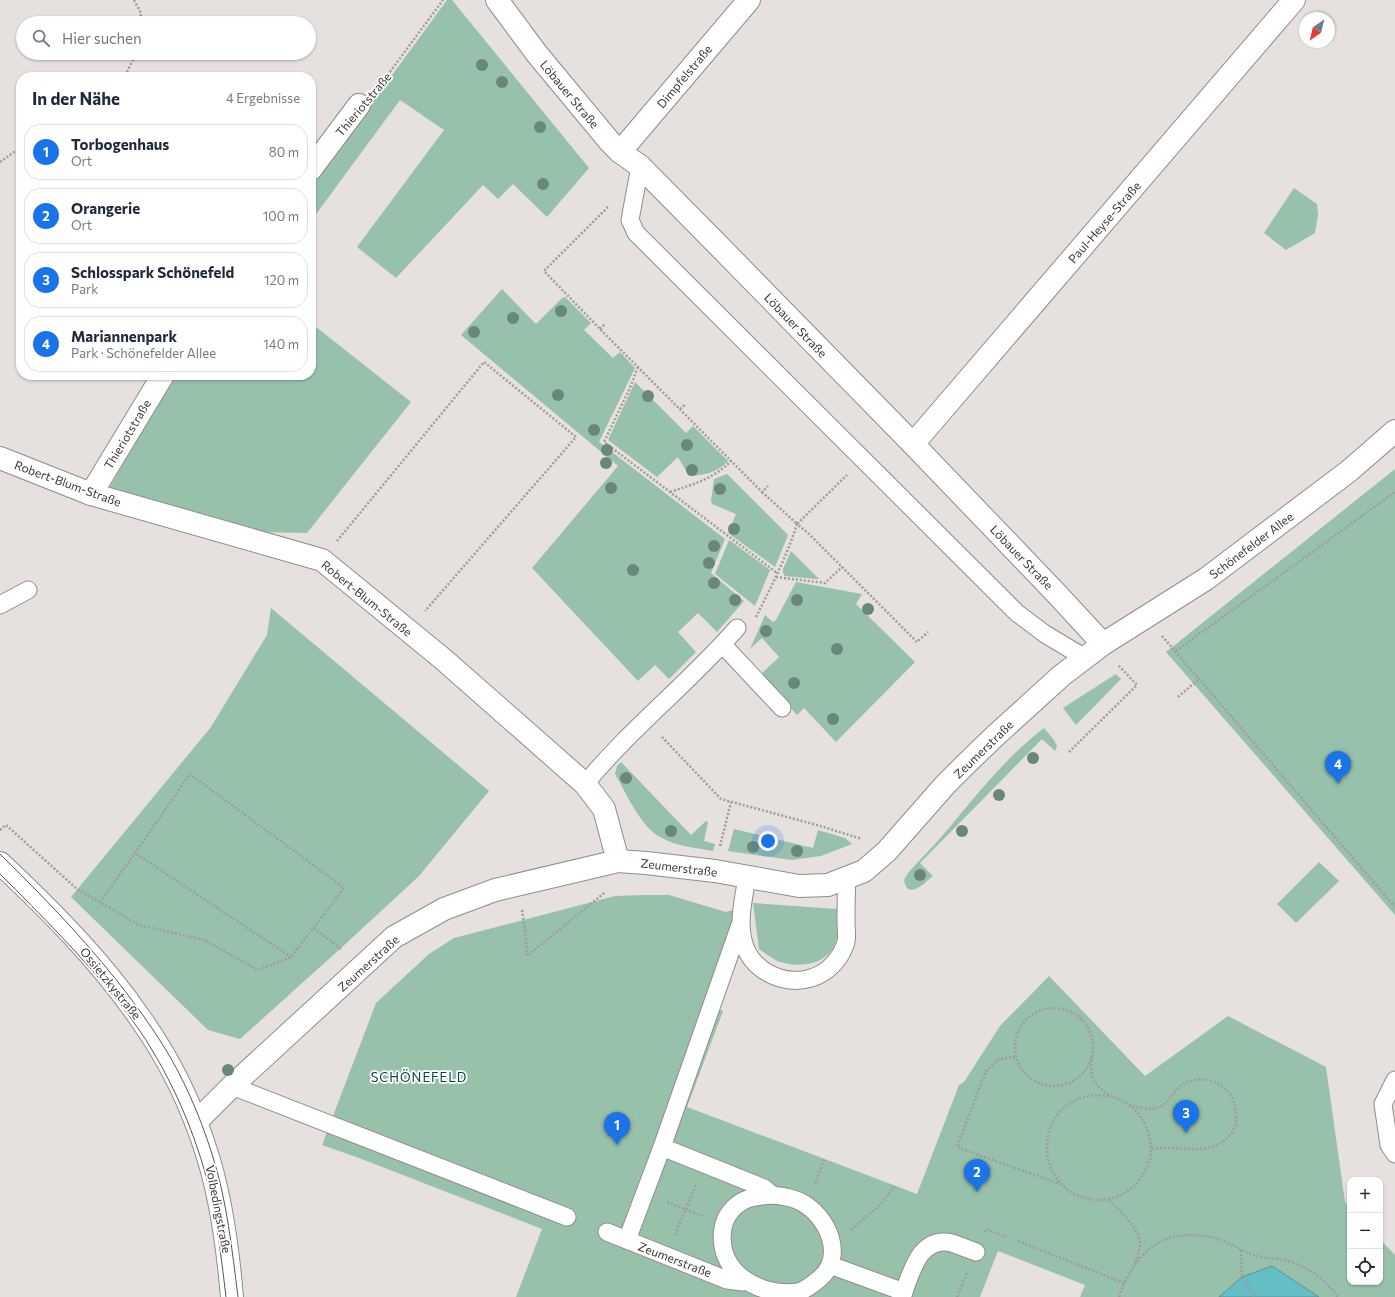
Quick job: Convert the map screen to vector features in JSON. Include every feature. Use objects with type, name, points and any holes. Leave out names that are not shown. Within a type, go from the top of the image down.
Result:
[{"type":"street","name":"Löbauer Straße","points":[[497,0],[537,54],[610,142],[620,152],[640,166],[913,444],[1055,592],[1096,650]]},
{"type":"street","name":"Dimpfelstraße","points":[[620,152],[749,0]]},
{"type":"street","name":"Paul-Heyse-Straße","points":[[913,444],[1294,0]]},
{"type":"street","name":"Thieriotstraße","points":[[316,156],[359,105]]},
{"type":"street","name":"Thieriotstraße","points":[[91,494],[160,380]]},
{"type":"street","name":"Schönefelder Allee","points":[[1096,650],[1206,579],[1349,471],[1394,435]]},
{"type":"street","name":"Robert-Blum-Straße","points":[[0,458],[91,494],[322,560],[443,659],[585,784],[604,809],[618,861]]},
{"type":"street","name":"Zeumerstraße","points":[[196,1122],[232,1086],[394,938],[444,909],[495,890],[618,861],[715,870],[799,886],[828,885],[864,871],[887,851],[945,785],[995,736],[1061,676],[1096,650]]},
{"type":"street","name":"Ossietzkystraße","points":[[0,863],[73,936],[111,979],[136,1012],[158,1046],[179,1084],[196,1122]]},
{"type":"street","name":"Volbedingstraße","points":[[196,1122],[218,1193],[228,1256],[232,1297]]},
{"type":"lane","points":[[640,166],[630,220],[636,233],[1016,613],[1045,634],[1096,650]]},
{"type":"lane","points":[[0,605],[28,590]]},
{"type":"lane","points":[[585,784],[596,770],[723,645],[737,628]]},
{"type":"lane","points":[[723,645],[782,708]]},
{"type":"lane","points":[[627,1240],[662,1147],[741,923],[747,877]]},
{"type":"lane","points":[[741,923],[743,941],[750,958],[764,971],[781,979],[799,981],[814,977],[829,969],[839,958],[846,944],[847,878]]},
{"type":"lane","points":[[1395,1080],[1383,1104],[1389,1145],[1395,1154]]},
{"type":"lane","points":[[232,1086],[567,1217]]},
{"type":"lane","points":[[662,1147],[764,1188],[772,1195]]},
{"type":"lane","name":"Zeumerstraße","points":[[772,1195],[801,1202],[812,1209],[828,1230],[831,1240],[833,1253],[830,1265],[821,1277],[811,1286],[799,1292],[772,1294],[759,1290],[744,1282],[733,1271],[722,1246],[726,1217],[733,1209],[744,1200],[758,1196],[772,1195]]},
{"type":"lane","name":"Zeumerstraße","points":[[607,1232],[727,1280],[744,1282]]},
{"type":"lane","points":[[830,1265],[903,1294],[917,1258],[923,1250],[941,1242],[951,1243],[976,1252]]},
{"type":"path","points":[[134,0],[141,13],[141,16]]},
{"type":"path","name":"Thieriotstraße","points":[[359,105],[371,98],[443,0]]},
{"type":"path","points":[[127,72],[133,60]]},
{"type":"path","points":[[0,162],[16,151]]},
{"type":"path","points":[[613,202],[544,271],[762,492],[808,533],[917,642],[928,632]]},
{"type":"path","points":[[600,329],[605,324]]},
{"type":"path","points":[[335,543],[484,362],[576,437],[421,616]]},
{"type":"path","points":[[638,367],[629,390],[604,442],[778,573]]},
{"type":"path","points":[[680,410],[686,404]]},
{"type":"path","points":[[754,622],[778,573],[793,538],[797,524],[863,460]]},
{"type":"path","points":[[669,492],[708,479],[722,471],[731,461]]},
{"type":"path","points":[[762,492],[768,486]]},
{"type":"path","points":[[1176,651],[1395,492]]},
{"type":"path","points":[[776,577],[826,583],[842,567]]},
{"type":"path","points":[[1069,752],[1137,685],[1096,650]]},
{"type":"path","points":[[1180,657],[1395,907]]},
{"type":"path","points":[[1178,697],[1199,679]]},
{"type":"path","points":[[660,734],[721,799],[817,825],[865,840]]},
{"type":"path","points":[[0,830],[6,825],[77,889],[139,925],[204,940],[258,970],[291,957],[344,888],[190,774],[100,902]]},
{"type":"path","points":[[720,848],[731,802]]},
{"type":"path","points":[[135,853],[291,957]]},
{"type":"path","points":[[517,885],[525,929],[527,956],[603,894],[618,861]]},
{"type":"path","points":[[314,928],[340,949]]},
{"type":"path","points":[[1015,1057],[998,1059],[986,1071],[957,1147],[1060,1184],[1074,1195],[1091,1200],[1109,1200],[1125,1193],[1139,1181],[1148,1166],[1151,1149],[1148,1132],[1140,1116],[1128,1105],[1113,1097],[1097,1085],[1091,1072],[1093,1044],[1090,1031],[1083,1021],[1073,1013],[1062,1008],[1049,1008],[1036,1011],[1025,1019],[1018,1030],[1014,1043],[1015,1057],[1021,1069],[1030,1078],[1042,1085],[1056,1086],[1068,1084],[1079,1077],[1087,1068],[1092,1056]]},
{"type":"path","points":[[1128,1105],[1146,1109],[1159,1107],[1171,1098],[1178,1089],[1187,1082],[1198,1079],[1210,1080],[1221,1085],[1229,1092],[1235,1103],[1237,1114],[1235,1126],[1230,1136],[1221,1144],[1210,1149],[1199,1150],[1174,1147],[1151,1149]]},
{"type":"path","points":[[1060,1184],[1050,1168],[1046,1153],[1047,1136],[1054,1120],[1064,1107],[1079,1099],[1096,1095],[1113,1097]]},
{"type":"path","points":[[667,1256],[704,1164]]},
{"type":"path","points":[[831,1240],[851,1230],[879,1206],[895,1186]]},
{"type":"path","points":[[645,1193],[724,1224]]},
{"type":"path","points":[[1109,1200],[1126,1216],[1135,1230],[1140,1244],[1135,1264]]},
{"type":"path","points":[[986,1229],[1006,1237]]},
{"type":"path","points":[[1119,1297],[1124,1283],[1135,1264],[1150,1248],[1168,1237],[1190,1234],[1218,1238],[1241,1250],[1260,1257],[1280,1259],[1295,1264],[1315,1273],[1338,1297]]},
{"type":"path","points":[[1018,1241],[1124,1283]]},
{"type":"path","points":[[1241,1250],[1242,1277],[1255,1297]]},
{"type":"green space","points":[[447,0],[452,0],[589,168],[547,217],[513,184],[498,199],[483,185],[396,278],[357,247],[444,130],[400,100],[316,214],[316,179]]},
{"type":"green space","points":[[1294,188],[1317,204],[1318,215],[1315,233],[1286,250],[1264,233]]},
{"type":"green space","points":[[502,289],[536,324],[562,298],[565,297],[591,323],[584,330],[613,358],[620,352],[635,368],[599,442],[725,539],[711,573],[744,601],[717,632],[698,613],[678,632],[696,652],[669,679],[655,665],[638,681],[532,568],[618,466],[461,335]]},
{"type":"green space","points":[[316,327],[411,402],[307,533],[258,532],[109,488],[172,380],[316,380]]},
{"type":"green space","points":[[635,382],[686,433],[693,426],[728,461],[710,473],[689,476],[678,457],[657,477],[608,440]]},
{"type":"green space","points":[[1395,469],[1395,915],[1166,652]]},
{"type":"green space","points":[[727,474],[788,535],[775,567],[728,533],[736,514],[712,504],[711,500],[714,479]]},
{"type":"green space","points":[[729,540],[770,570],[755,606],[715,574]]},
{"type":"green space","points":[[791,551],[819,579],[785,576],[783,569]]},
{"type":"green space","points":[[796,582],[862,594],[856,604],[915,662],[836,742],[804,708],[797,715],[760,675],[779,657],[762,638],[750,649],[765,615],[773,622],[776,620]]},
{"type":"green space","points":[[271,608],[489,791],[419,876],[240,1039],[208,1030],[71,897],[211,727],[267,635]]},
{"type":"green space","points":[[1116,674],[1121,679],[1076,725],[1063,708]]},
{"type":"green space","points":[[1044,728],[1057,746],[1055,751],[1042,739],[920,863],[933,876],[921,886],[913,890],[909,889],[904,880],[908,873],[939,840],[1003,765]]},
{"type":"green space","points":[[621,762],[691,835],[706,821],[708,822],[704,841],[715,844],[713,851],[673,843],[654,833],[635,809],[615,774],[617,766]]},
{"type":"green space","points":[[734,829],[813,848],[818,830],[845,838],[852,844],[821,856],[791,860],[728,851]]},
{"type":"green space","points":[[1319,862],[1339,881],[1296,923],[1277,904]]},
{"type":"green space","points":[[669,895],[726,912],[752,904],[716,1008],[723,1011],[687,1107],[917,1194],[959,1085],[964,1082],[1000,1026],[1049,976],[1145,1076],[1228,1016],[1326,1067],[1345,1202],[1347,1204],[1347,1285],[1383,1285],[1383,1242],[1395,1255],[1395,1297],[1080,1297],[1085,1285],[998,1251],[980,1297],[516,1297],[542,1229],[322,1145],[376,1003],[429,954],[454,938],[615,896]]},
{"type":"green space","points":[[753,903],[837,909],[838,934],[834,946],[829,954],[814,962],[795,965],[777,961],[759,949]]},
{"type":"water","points":[[1272,1266],[1319,1297],[1219,1297],[1242,1277]]},
{"type":"tram line","points":[[0,854],[44,898],[106,967],[144,1016],[177,1068],[207,1140],[222,1189],[238,1297]]},
{"type":"tram line","points":[[0,874],[62,938],[107,988],[149,1044],[162,1067],[187,1120],[201,1157],[216,1220],[226,1297]]},
{"type":"place","name":"Mariannenpark","points":[[1338,784]]},
{"type":"place","name":"Schlosspark Schönefeld","points":[[1186,1133]]},
{"type":"place","name":"Torbogenhaus","points":[[617,1145]]},
{"type":"place","name":"Orangerie","points":[[977,1192]]},
{"type":"district","name":"SCHÖNEFELD","points":[[419,1077]]}]
